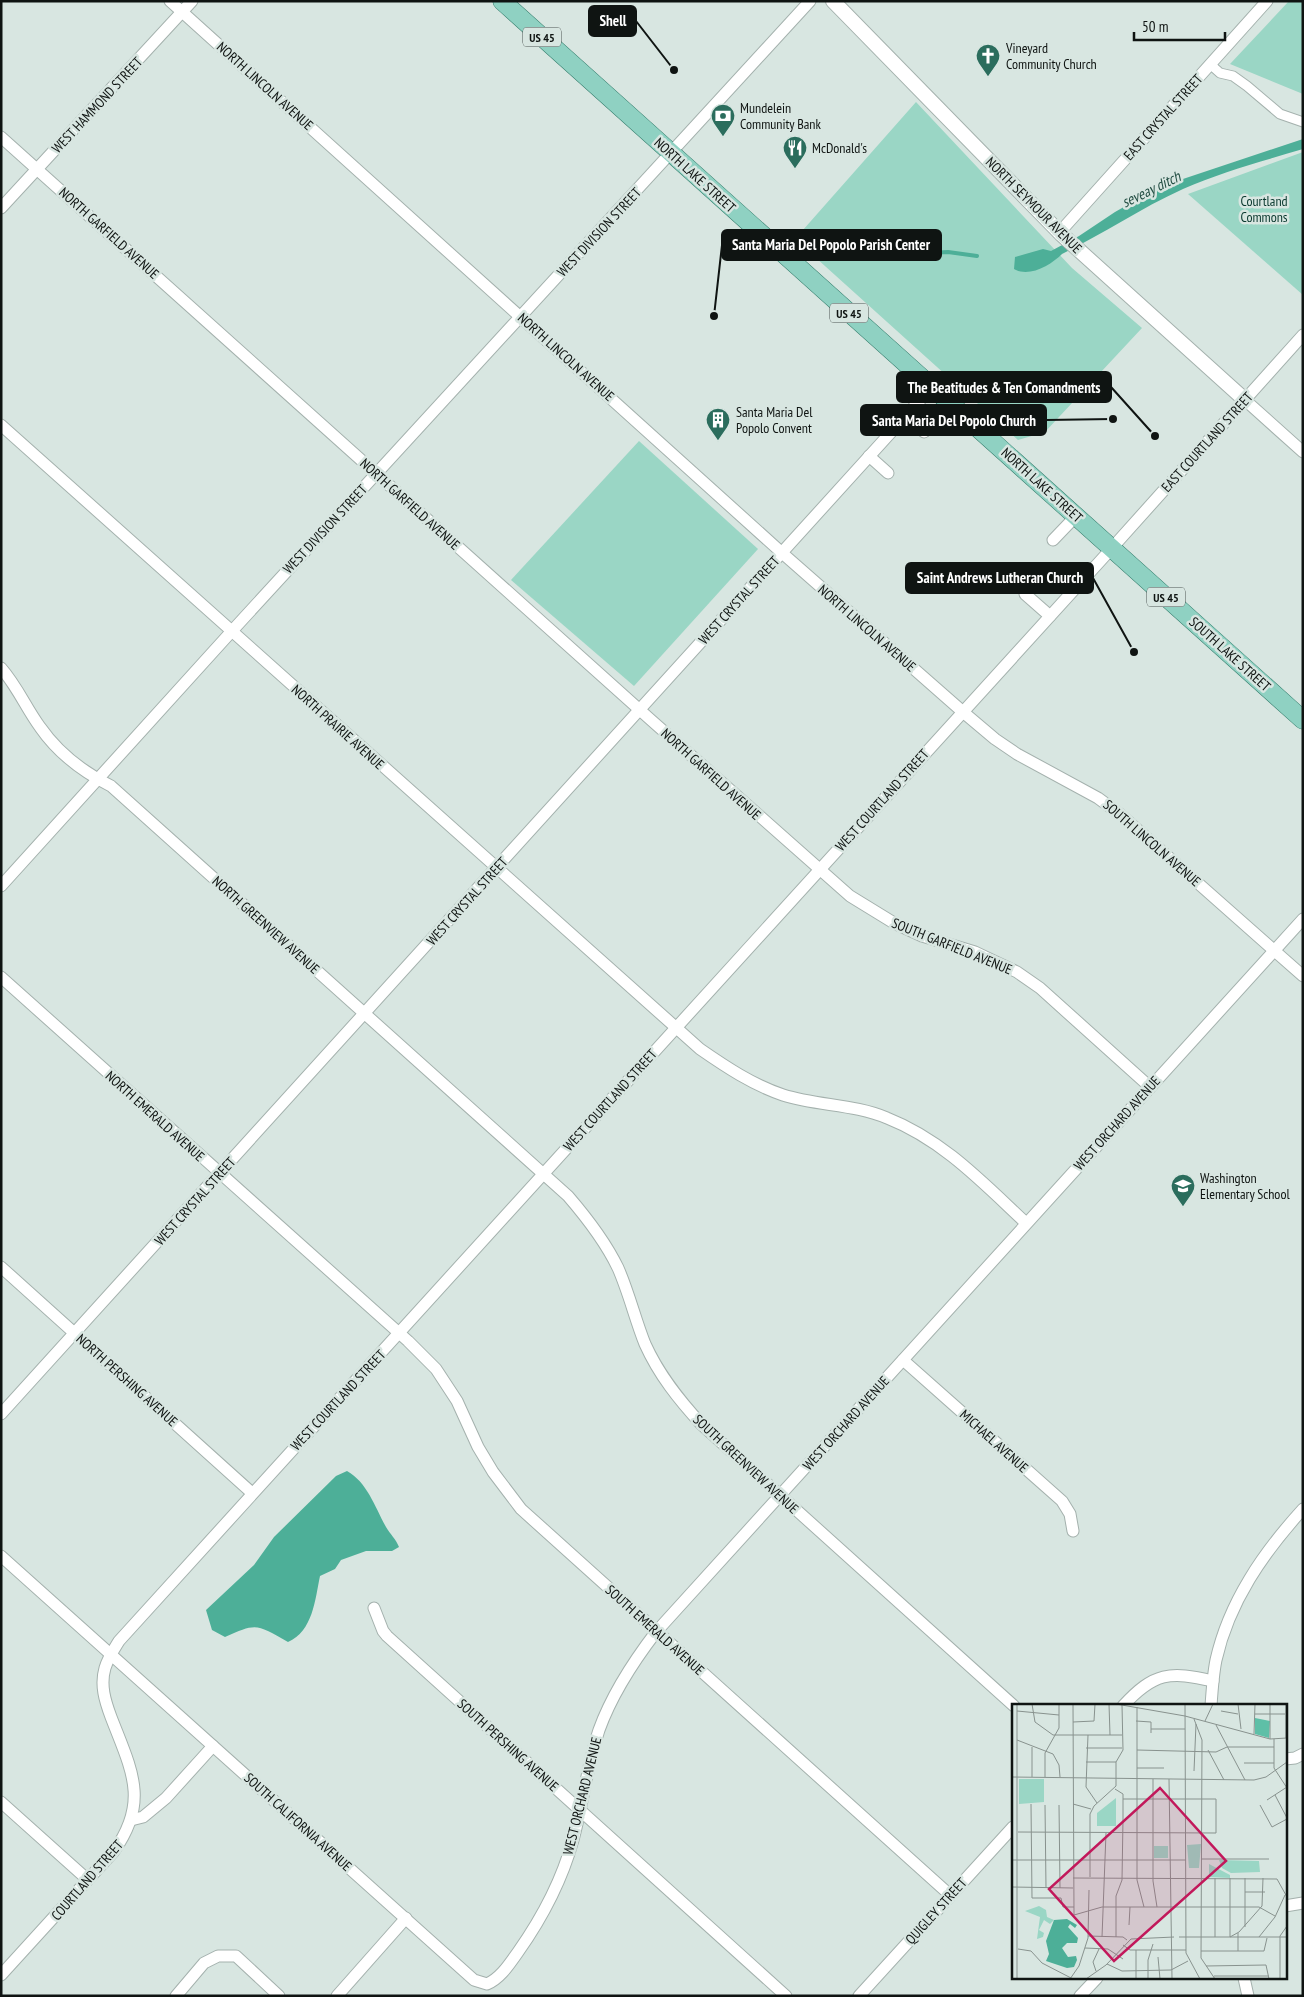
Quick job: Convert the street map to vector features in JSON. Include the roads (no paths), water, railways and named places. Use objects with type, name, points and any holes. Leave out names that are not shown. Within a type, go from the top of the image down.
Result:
[{"type":"main road","name":"NORTH LAKE STREET","points":[[502,1],[1112,548]]},
{"type":"main road","name":"SOUTH LAKE STREET","points":[[1112,548],[1303,720]]},
{"type":"street","name":"NORTH LINCOLN AVENUE","points":[[170,1],[782,552],[963,712]]},
{"type":"street","name":"WEST HAMMOND STREET","points":[[1,208],[192,1]]},
{"type":"street","name":"WEST DIVISION STREET","points":[[1,886],[231,632],[672,154],[810,1]]},
{"type":"street","name":"NORTH SEYMOUR AVENUE","points":[[833,1],[1060,233],[1245,400]]},
{"type":"street","name":"EAST CRYSTAL STREET","points":[[1060,233],[1266,1]]},
{"type":"street","points":[[1210,64],[1220,73],[1233,76],[1280,114],[1303,122]]},
{"type":"street","name":"NORTH GARFIELD AVENUE","points":[[1,137],[819,870]]},
{"type":"street","name":"EAST COURTLAND STREET","points":[[1112,548],[1303,335]]},
{"type":"street","name":"WEST CRYSTAL STREET","points":[[1,1414],[366,1014],[932,387]]},
{"type":"street","points":[[1245,400],[1303,452]]},
{"type":"street","points":[[906,416],[924,432]]},
{"type":"street","name":"NORTH PRAIRIE AVENUE","points":[[1,425],[496,869],[700,1049],[720,1063],[784,1095],[860,1108],[911,1128],[957,1159],[1026,1223]]},
{"type":"street","points":[[869,456],[888,473]]},
{"type":"street","points":[[1053,540],[1076,516]]},
{"type":"street","name":"WEST COURTLAND STREET","points":[[111,1654],[119,1640],[252,1493],[399,1334],[1112,548]]},
{"type":"street","points":[[1026,594],[1050,616]]},
{"type":"street","name":"NORTH GREENVIEW AVENUE","points":[[1,668],[40,728],[81,770],[111,786],[544,1173]]},
{"type":"street","name":"SOUTH LINCOLN AVENUE","points":[[963,712],[1017,754],[1098,798],[1121,815],[1303,976]]},
{"type":"street","name":"SOUTH GARFIELD AVENUE","points":[[819,870],[850,896],[894,923],[922,936],[975,952],[1017,972],[1040,988],[1150,1086]]},
{"type":"street","name":"WEST ORCHARD AVENUE","points":[[488,1984],[494,1981],[507,1967],[528,1938],[548,1904],[562,1873],[573,1840],[592,1753],[609,1704],[634,1660],[656,1632],[1303,919]]},
{"type":"street","name":"NORTH EMERALD AVENUE","points":[[1,977],[399,1334]]},
{"type":"street","name":"SOUTH GREENVIEW AVENUE","points":[[544,1173],[578,1208],[604,1243],[618,1269],[645,1343],[676,1398],[702,1425],[1012,1704]]},
{"type":"street","name":"NORTH PERSHING AVENUE","points":[[1,1267],[252,1493]]},
{"type":"street","name":"SOUTH EMERALD AVENUE","points":[[399,1334],[436,1369],[457,1401],[478,1447],[493,1472],[521,1509],[950,1895]]},
{"type":"street","name":"MICHAEL AVENUE","points":[[903,1360],[1062,1501],[1070,1514],[1073,1531]]},
{"type":"street","points":[[1211,1704],[1216,1661],[1224,1631],[1242,1593],[1265,1555],[1303,1509]]},
{"type":"street","name":"SOUTH CALIFORNIA AVENUE","points":[[1,1556],[474,1980],[488,1984]]},
{"type":"street","name":"SOUTH PERSHING AVENUE","points":[[374,1608],[383,1632],[387,1636],[786,1996]]},
{"type":"street","name":"COURTLAND STREET","points":[[1,1975],[114,1851],[126,1835],[134,1813],[135,1793],[130,1768],[104,1700],[105,1668],[111,1654]]},
{"type":"street","points":[[1126,1704],[1136,1692],[1151,1681],[1164,1676],[1173,1675],[1213,1681]]},
{"type":"street","points":[[131,1820],[143,1818],[166,1798],[213,1746]]},
{"type":"street","points":[[1286,1759],[1296,1758],[1303,1754]]},
{"type":"street","points":[[1,1802],[88,1880]]},
{"type":"street","name":"QUIGLEY STREET","points":[[859,1996],[1012,1828]]},
{"type":"street","points":[[1286,1906],[1303,1903]]},
{"type":"street","points":[[337,1996],[406,1918]]},
{"type":"street","points":[[176,1996],[204,1963],[218,1956],[236,1956],[279,1996]]},
{"type":"street","points":[[1080,1996],[1095,1980]]},
{"type":"street","points":[[1244,1980],[1248,1996]]},
{"type":"waterway","points":[[875,256],[948,252],[977,256]]},
{"type":"place","name":"Shell","points":[[674,70]]},
{"type":"place","name":"Vineyard Community Church","points":[[988,77]]},
{"type":"place","name":"Mundelein Community Bank","points":[[723,137]]},
{"type":"place","name":"McDonald's","points":[[795,169]]},
{"type":"place","name":"Santa Maria Del Popolo Parish Center","points":[[714,316]]},
{"type":"place","name":"Santa Maria Del Popolo Church","points":[[1113,419]]},
{"type":"place","name":"The Beatitudes & Ten Comandments","points":[[1155,436]]},
{"type":"place","name":"Santa Maria Del Popolo Convent","points":[[718,441]]},
{"type":"place","name":"Saint Andrews Lutheran Church","points":[[1134,652]]},
{"type":"place","name":"Washington Elementary School","points":[[1183,1207]]},
{"type":"water label","name":"seveay ditch","points":[[1151,189]]},
{"type":"park label","name":"Courtland Commons","points":[[1264,210]]}]
